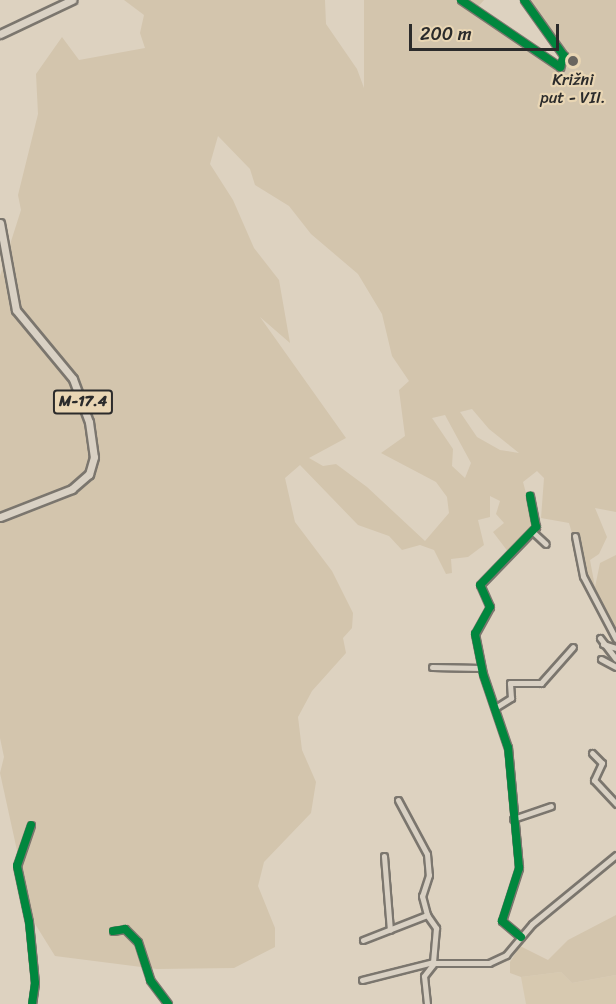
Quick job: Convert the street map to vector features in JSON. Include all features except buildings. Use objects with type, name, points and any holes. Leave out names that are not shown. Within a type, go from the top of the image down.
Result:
[{"type":"main road","points":[[0,34],[72,0]]},
{"type":"main road","name":"M-17.4","points":[[0,223],[16,310],[73,379],[89,422],[94,457],[89,474],[72,489],[0,517]]},
{"type":"street","points":[[461,0],[560,67],[564,56],[524,0]]},
{"type":"street","points":[[521,937],[502,921],[519,868],[508,748],[481,668],[475,634],[490,607],[480,585],[534,533],[537,521],[530,496]]},
{"type":"street","points":[[534,533],[546,544]]},
{"type":"street","points":[[575,536],[583,576],[616,639]]},
{"type":"street","points":[[616,648],[602,641],[616,659]]},
{"type":"street","points":[[495,708],[511,698],[510,683],[541,683],[573,647]]},
{"type":"street","points":[[601,659],[616,667]]},
{"type":"street","points":[[432,667],[481,668]]},
{"type":"street","points":[[592,753],[602,764],[594,780],[616,804]]},
{"type":"street","points":[[398,800],[427,854],[429,875],[422,896],[427,915],[436,928],[433,962],[424,976],[427,1004]]},
{"type":"street","points":[[513,819],[551,806]]},
{"type":"street","points":[[31,825],[17,866],[29,922],[35,983],[32,1004]]},
{"type":"street","points":[[362,980],[433,962],[494,962],[512,950],[521,937],[616,855]]},
{"type":"street","points":[[384,856],[390,930]]},
{"type":"street","points":[[363,940],[427,915]]},
{"type":"street","points":[[113,931],[125,929],[138,942],[150,980],[168,1004]]},
{"type":"shaded area","points":[[124,0],[325,0],[326,24],[357,69],[364,88],[364,0],[484,0],[475,10],[534,46],[558,67],[565,61],[524,0],[616,0],[616,512],[595,508],[607,537],[599,554],[590,560],[595,587],[600,563],[616,555],[616,639],[587,585],[569,523],[541,518],[544,478],[537,471],[523,482],[533,519],[528,533],[509,553],[493,532],[504,523],[496,514],[500,501],[490,496],[490,517],[478,520],[484,545],[468,557],[451,559],[452,573],[446,574],[434,550],[420,545],[402,550],[389,536],[358,525],[300,465],[285,478],[295,522],[332,571],[353,613],[352,628],[343,638],[346,653],[312,691],[298,717],[302,750],[316,782],[311,813],[264,862],[258,886],[275,928],[275,947],[234,968],[157,969],[55,956],[32,919],[0,773],[4,757],[0,738],[0,276],[21,210],[18,195],[38,114],[36,74],[62,37],[79,60],[145,48],[140,33],[144,15]],"holes":[[[218,136],[250,169],[255,185],[289,206],[311,234],[358,274],[382,314],[392,356],[409,381],[399,390],[405,436],[381,453],[436,482],[447,497],[449,513],[425,541],[367,487],[336,464],[323,466],[309,458],[346,438],[260,317],[290,343],[279,280],[254,248],[233,200],[210,164]],[[472,409],[489,429],[519,453],[500,450],[477,437],[460,412]],[[445,415],[471,463],[465,478],[452,466],[453,449],[432,418]]]},
{"type":"shaded area","points":[[616,915],[616,975],[572,983],[561,972],[521,977],[510,973],[510,962],[520,946],[548,960],[568,940]]},
{"type":"shaded area","points":[[561,972],[572,983],[616,975],[616,1004],[526,1004],[521,977]]},
{"type":"cycle path","points":[[461,0],[560,67],[564,56],[524,0]]},
{"type":"cycle path","points":[[521,937],[502,921],[519,868],[508,748],[483,674],[475,634],[490,607],[480,585],[536,527],[530,496]]},
{"type":"cycle path","points":[[31,825],[17,866],[29,922],[35,983],[32,1004]]},
{"type":"cycle path","points":[[113,931],[125,929],[138,942],[150,980],[168,1004]]},
{"type":"place","name":"Križni put - VII.","points":[[573,61]]}]
